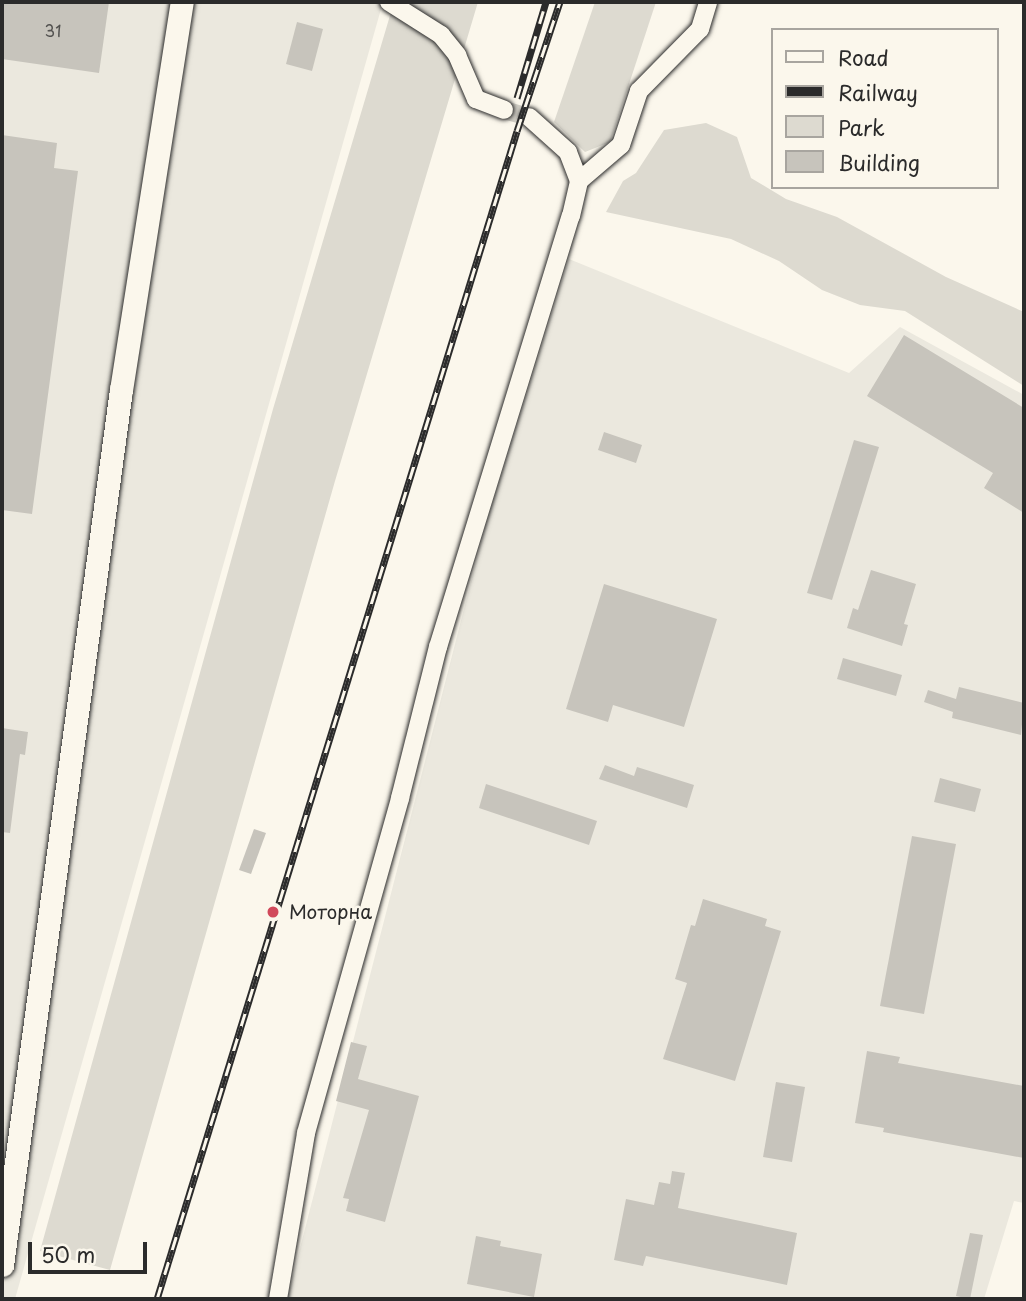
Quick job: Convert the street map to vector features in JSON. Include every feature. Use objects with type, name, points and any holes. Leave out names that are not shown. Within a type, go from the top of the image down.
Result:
[{"type":"main road","points":[[2,1265],[121,390],[182,2]]},
{"type":"street","points":[[388,2],[441,34],[457,55],[476,99],[504,110]]},
{"type":"street","points":[[579,181],[621,145],[639,91],[700,29],[708,2]]},
{"type":"street","points":[[278,1299],[306,1133],[400,798],[438,647],[571,216],[579,181],[568,152],[529,117]]},
{"type":"shaded area","points":[[2,2],[383,2],[15,1299],[2,1299]]},
{"type":"shaded area","points":[[569,259],[849,373],[900,327],[1024,395],[1024,1203],[1014,1201],[984,1299],[287,1299],[485,527]]},
{"type":"green space","points":[[394,2],[478,2],[335,481],[110,1270],[40,1251],[273,409]]},
{"type":"green space","points":[[595,2],[656,2],[610,142],[585,152],[554,122]]},
{"type":"green space","points":[[706,123],[737,137],[751,178],[786,199],[837,217],[946,277],[1024,312],[1024,386],[905,311],[860,305],[822,290],[779,261],[731,239],[606,212],[623,181],[636,173],[664,130]]},
{"type":"building","points":[[2,2],[109,2],[99,73],[2,59]]},
{"type":"building","points":[[297,22],[323,29],[312,71],[286,64]]},
{"type":"building","points":[[2,135],[57,143],[54,168],[78,171],[32,514],[2,510]]},
{"type":"building","points":[[904,335],[1024,408],[1024,513],[984,488],[993,473],[867,396]]},
{"type":"building","points":[[604,432],[642,445],[636,463],[598,450]]},
{"type":"building","points":[[854,440],[879,447],[832,600],[807,593]]},
{"type":"building","points":[[871,570],[916,584],[904,624],[908,625],[902,646],[847,628],[853,608],[858,610]]},
{"type":"building","points":[[604,584],[717,619],[684,727],[613,705],[608,722],[566,709]]},
{"type":"building","points":[[843,658],[902,675],[896,696],[837,679]]},
{"type":"building","points":[[959,687],[1024,703],[1021,735],[952,718],[953,712],[924,702],[928,690],[956,699]]},
{"type":"building","points":[[2,728],[28,732],[25,755],[20,754],[10,833],[2,832]]},
{"type":"building","points":[[605,765],[634,776],[637,767],[694,785],[687,808],[599,779]]},
{"type":"building","points":[[940,778],[981,789],[975,812],[934,802]]},
{"type":"building","points":[[486,784],[597,821],[589,845],[479,808]]},
{"type":"building","points":[[254,829],[266,833],[251,874],[239,870]]},
{"type":"building","points":[[912,836],[956,844],[924,1014],[880,1006]]},
{"type":"building","points":[[703,899],[767,919],[765,926],[781,931],[735,1081],[663,1059],[687,983],[675,979],[691,925],[695,926]]},
{"type":"building","points":[[351,1042],[367,1046],[358,1079],[419,1096],[385,1222],[346,1211],[349,1199],[343,1198],[369,1110],[336,1101]]},
{"type":"building","points":[[867,1051],[900,1057],[898,1063],[1024,1086],[1024,1158],[883,1132],[884,1128],[855,1123]]},
{"type":"building","points":[[776,1082],[805,1087],[792,1162],[763,1157]]},
{"type":"building","points":[[672,1171],[685,1173],[678,1208],[797,1233],[787,1285],[646,1256],[643,1266],[614,1260],[626,1199],[654,1205],[659,1182],[670,1184]]},
{"type":"building","points":[[970,1233],[983,1235],[970,1299],[956,1296]]},
{"type":"building","points":[[476,1236],[501,1241],[500,1246],[542,1254],[534,1297],[467,1284]]},
{"type":"tunnel","points":[[504,110],[529,117]]},
{"type":"railway","points":[[517,98],[546,2]]},
{"type":"railway","points":[[157,1299],[517,131],[560,2]]},
{"type":"place","name":"Моторна","points":[[273,912]]}]
